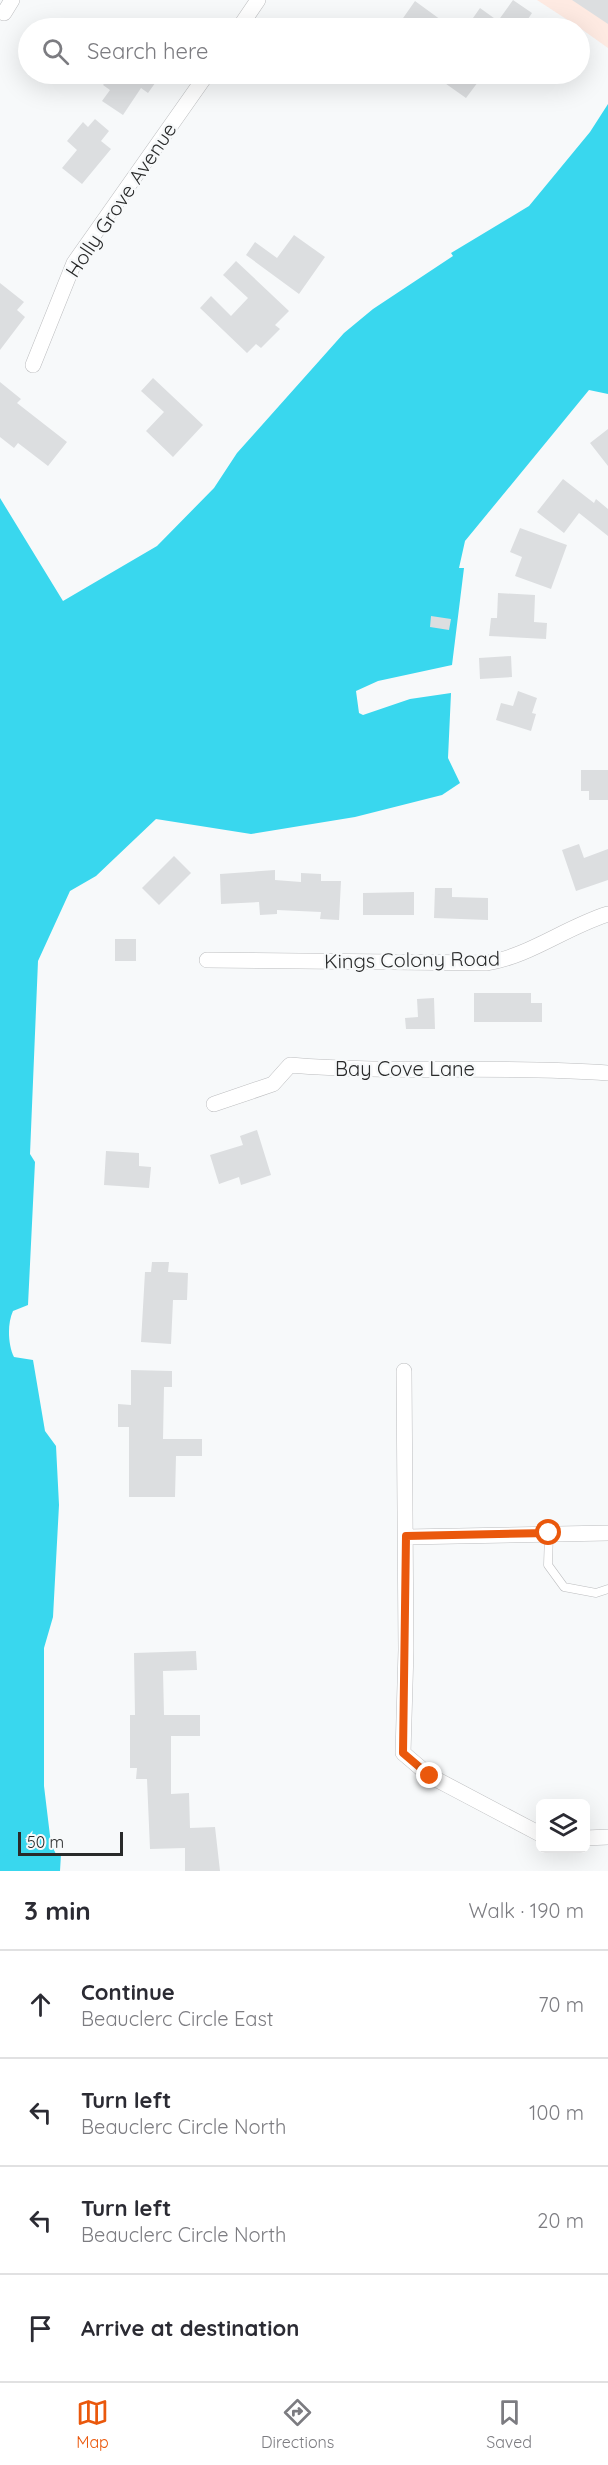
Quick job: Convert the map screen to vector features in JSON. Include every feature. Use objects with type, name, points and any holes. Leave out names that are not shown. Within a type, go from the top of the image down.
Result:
[{"type":"street","points":[[245,18],[258,0]]},
{"type":"street","name":"Holly Grove Avenue","points":[[33,365],[74,264],[200,84]]},
{"type":"street","name":"Kings Colony Road","points":[[207,960],[486,963],[511,958],[566,929],[608,914]]},
{"type":"street","name":"Bay Cove Lane","points":[[214,1104],[273,1084],[290,1065],[332,1069],[544,1068],[608,1073]]},
{"type":"street","points":[[404,1371],[406,1536],[403,1753],[430,1776],[536,1832]]},
{"type":"street","points":[[406,1536],[608,1533]]},
{"type":"street","points":[[590,1838],[608,1837]]},
{"type":"lane","points":[[549,1533],[548,1565],[564,1587],[596,1593],[608,1589]]},
{"type":"shaded area","points":[[537,0],[608,0],[608,48],[590,35],[590,18],[565,18]]},
{"type":"water","points":[[608,104],[608,394],[589,390],[465,541],[459,568],[464,568],[452,665],[378,681],[356,691],[359,713],[363,715],[410,699],[451,693],[448,758],[460,783],[442,795],[355,817],[251,834],[156,819],[96,876],[70,891],[38,961],[30,1154],[35,1162],[28,1305],[13,1311],[9,1334],[14,1357],[33,1360],[45,1431],[56,1446],[59,1505],[53,1617],[44,1648],[44,1786],[51,1844],[56,1854],[61,1854],[60,1871],[0,1871],[0,498],[63,601],[157,546],[214,488],[237,453],[344,333],[373,309],[453,256],[451,253],[529,206],[590,132]]},
{"type":"building","points":[[513,0],[532,13],[529,18],[500,18]]},
{"type":"building","points":[[572,0],[608,0],[608,24]]},
{"type":"building","points":[[415,1],[438,18],[403,18]]},
{"type":"building","points":[[480,8],[494,18],[473,18]]},
{"type":"building","points":[[154,84],[148,93],[141,88],[123,115],[102,101],[110,90],[103,85]]},
{"type":"building","points":[[446,84],[476,84],[466,98]]},
{"type":"building","points":[[95,119],[109,131],[101,141],[111,149],[82,184],[62,168],[77,150],[67,141],[83,122],[88,127]]},
{"type":"building","points":[[294,235],[325,257],[299,294],[246,255],[255,242],[277,258]]},
{"type":"building","points":[[236,261],[289,311],[275,325],[280,329],[261,348],[256,344],[247,353],[200,308],[211,296],[231,316],[248,298],[223,275]]},
{"type":"building","points":[[0,283],[24,302],[17,310],[25,317],[0,350]]},
{"type":"building","points":[[153,378],[203,425],[173,457],[146,431],[164,412],[141,391]]},
{"type":"building","points":[[0,382],[21,399],[17,403],[67,442],[48,466],[18,443],[14,448],[0,437]]},
{"type":"building","points":[[608,429],[608,466],[590,443]]},
{"type":"building","points":[[563,479],[594,503],[596,499],[608,509],[608,536],[579,513],[564,533],[537,512]]},
{"type":"building","points":[[520,528],[567,545],[551,589],[515,576],[522,557],[510,552]]},
{"type":"building","points":[[498,593],[535,595],[534,622],[547,623],[546,639],[489,636],[491,618],[497,618]]},
{"type":"building","points":[[431,616],[451,619],[449,630],[430,627]]},
{"type":"building","points":[[511,656],[512,677],[480,679],[479,658]]},
{"type":"building","points":[[518,691],[537,698],[532,713],[536,714],[531,731],[496,720],[501,703],[513,706]]},
{"type":"building","points":[[581,770],[608,770],[608,800],[589,800],[589,791],[581,791]]},
{"type":"building","points":[[579,844],[584,858],[608,849],[608,880],[576,891],[562,850]]},
{"type":"building","points":[[174,856],[191,873],[159,905],[142,888]]},
{"type":"building","points":[[275,870],[275,880],[301,882],[301,873],[321,874],[321,881],[341,881],[339,920],[320,919],[321,912],[277,910],[277,914],[260,915],[259,902],[221,904],[220,874]]},
{"type":"building","points":[[435,888],[452,888],[452,897],[488,898],[488,920],[434,918]]},
{"type":"building","points":[[414,892],[414,915],[363,915],[363,893]]},
{"type":"building","points":[[115,939],[136,939],[136,961],[115,961]]},
{"type":"building","points":[[474,993],[531,993],[531,1003],[542,1003],[542,1022],[474,1022]]},
{"type":"building","points":[[434,998],[435,1029],[406,1029],[405,1018],[418,1017],[417,999]]},
{"type":"building","points":[[257,1130],[271,1175],[241,1185],[239,1177],[219,1184],[210,1155],[243,1145],[240,1136]]},
{"type":"building","points":[[106,1151],[139,1153],[139,1166],[151,1167],[149,1188],[104,1185]]},
{"type":"building","points":[[152,1262],[169,1262],[168,1272],[188,1273],[187,1300],[173,1300],[171,1344],[141,1342],[145,1272],[151,1272]]},
{"type":"building","points":[[131,1370],[172,1371],[172,1387],[164,1387],[163,1439],[202,1439],[202,1456],[176,1456],[175,1497],[129,1497],[129,1427],[118,1427],[118,1404],[131,1405]]},
{"type":"building","points":[[196,1651],[197,1670],[163,1671],[164,1715],[200,1715],[200,1736],[171,1736],[171,1794],[189,1793],[190,1828],[215,1827],[220,1871],[185,1871],[185,1848],[150,1849],[147,1779],[136,1779],[137,1768],[130,1768],[130,1715],[135,1715],[134,1653]]},
{"type":"route","points":[[430,1776],[403,1753],[406,1536],[549,1533]]}]
